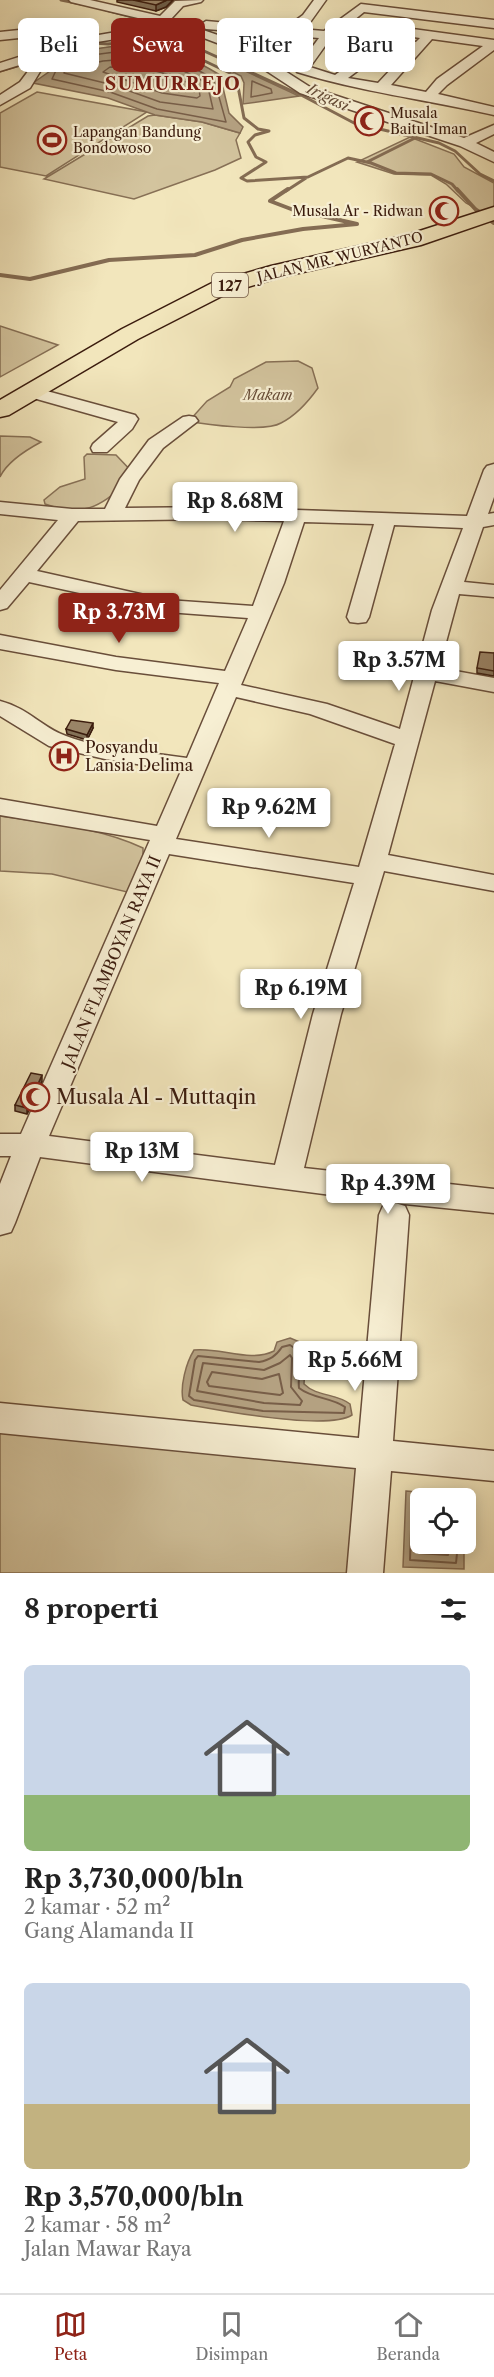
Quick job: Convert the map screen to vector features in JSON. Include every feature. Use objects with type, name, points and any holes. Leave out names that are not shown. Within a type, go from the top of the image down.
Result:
[{"type":"main road","name":"JALAN MR. WURYANTO","points":[[0,410],[130,334],[220,288],[271,273],[413,240],[489,215]]},
{"type":"street","points":[[75,0],[142,18]]},
{"type":"street","points":[[172,18],[179,3],[197,0]]},
{"type":"street","points":[[307,18],[328,3],[364,8],[481,16],[494,24]]},
{"type":"street","points":[[350,18],[364,8]]},
{"type":"street","points":[[415,33],[494,44]]},
{"type":"street","points":[[0,36],[18,34]]},
{"type":"street","points":[[382,87],[429,35]]},
{"type":"street","points":[[205,36],[237,46],[305,90],[465,143],[494,158]]},
{"type":"street","points":[[325,38],[302,69],[337,80],[424,95],[494,111]]},
{"type":"street","points":[[380,115],[424,95],[494,44]]},
{"type":"street","points":[[0,67],[18,62]]},
{"type":"street","points":[[0,101],[29,81],[33,72]]},
{"type":"street","points":[[337,80],[348,72]]},
{"type":"street","points":[[465,143],[494,129]]},
{"type":"street","points":[[32,392],[129,419],[126,425],[100,448]]},
{"type":"street","points":[[112,514],[130,479],[156,444],[189,421]]},
{"type":"street","points":[[287,1178],[327,1014],[372,869],[425,672],[452,587],[484,520],[494,470]]},
{"type":"street","points":[[0,508],[72,515],[215,513],[484,520]]},
{"type":"street","points":[[0,604],[72,515]]},
{"type":"street","name":"JALAN FLAMBOYAN RAYA II","points":[[0,1223],[274,583],[296,516]]},
{"type":"street","points":[[358,617],[386,519]]},
{"type":"street","points":[[25,575],[167,606],[261,613]]},
{"type":"street","points":[[452,587],[494,591]]},
{"type":"street","points":[[0,642],[230,684],[360,721],[407,740]]},
{"type":"street","points":[[425,672],[494,686]]},
{"type":"street","points":[[0,708],[19,716],[57,741],[105,752],[195,766]]},
{"type":"street","points":[[0,807],[164,840],[372,869],[494,883]]},
{"type":"street","points":[[0,1145],[32,1145],[494,1202]]},
{"type":"street","points":[[365,1573],[374,1453],[386,1342],[394,1215]]},
{"type":"street","points":[[0,1418],[494,1466]]},
{"type":"green space","name":"Lapangan Bandung Bondowoso","points":[[37,92],[147,112],[46,176],[0,167],[0,113]]},
{"type":"green space","points":[[148,116],[202,122],[240,133],[236,140],[241,158],[215,170],[134,199],[44,179]]},
{"type":"green space","points":[[410,137],[454,154],[464,167],[494,183],[494,210],[486,214],[466,203],[446,184],[431,175],[394,174],[357,162]]},
{"type":"green space","points":[[0,326],[58,345],[0,377]]},
{"type":"green space","name":"Makam","points":[[298,361],[312,368],[318,388],[302,408],[281,423],[273,426],[250,427],[189,421],[207,401],[230,387],[234,379],[266,362]]},
{"type":"green space","points":[[0,436],[30,437],[41,442],[12,461],[0,477]]},
{"type":"green space","points":[[87,454],[116,455],[136,476],[105,500],[85,509],[74,510],[45,504],[44,500],[60,487],[85,479],[84,457]]},
{"type":"green space","points":[[0,816],[91,830],[126,841],[143,848],[143,868],[127,892],[52,874],[0,871]]},
{"type":"green space","points":[[0,1428],[367,1459],[357,1573],[0,1573]]},
{"type":"water","points":[[111,47],[111,72],[205,72],[205,66],[220,75],[229,113],[243,127],[240,133],[202,122],[155,115],[108,98],[33,83],[49,72],[99,72],[99,49]]},
{"type":"water","points":[[233,72],[247,72],[299,96],[243,104],[244,83],[241,76]]},
{"type":"water","points":[[290,1338],[300,1342],[306,1350],[304,1384],[315,1391],[350,1404],[352,1415],[321,1421],[274,1418],[206,1408],[191,1405],[183,1400],[184,1375],[194,1350],[245,1355],[265,1354],[274,1351],[277,1342]]},
{"type":"water","points":[[406,1491],[410,1491],[410,1554],[464,1554],[464,1569],[403,1567]]},
{"type":"building","points":[[133,0],[167,0],[156,5]]},
{"type":"building","points":[[480,652],[494,653],[494,671],[477,668]]},
{"type":"building","points":[[71,720],[93,723],[87,735],[66,729]]},
{"type":"building","points":[[57,745],[75,749],[68,759],[52,755]]},
{"type":"building","points":[[31,1073],[42,1075],[27,1108],[15,1105]]},
{"type":"waterway","points":[[61,0],[81,4]]},
{"type":"waterway","points":[[106,10],[137,18]]},
{"type":"waterway","points":[[99,43],[111,44]]},
{"type":"waterway","name":"Irigasi","points":[[205,51],[303,96],[354,123],[439,143],[455,151],[480,174],[494,181]]},
{"type":"waterway","points":[[205,61],[236,76],[244,118],[258,129],[269,131],[255,135],[248,142],[256,157],[266,162],[241,178],[247,181],[308,177],[348,158],[371,163],[396,173],[431,174],[452,184],[458,191]]},
{"type":"waterway","points":[[0,71],[18,66]]},
{"type":"waterway","name":"Irigasi","points":[[367,162],[415,138]]},
{"type":"waterway","points":[[286,191],[306,178]]},
{"type":"waterway","points":[[0,275],[30,279],[109,260],[195,255],[242,240],[303,229],[357,224],[291,209],[270,201],[288,189]]},
{"type":"waterway","points":[[457,189],[477,211],[494,223]]},
{"type":"place","name":"Musala Baitul Iman","points":[[369,121]]},
{"type":"place","name":"Lapangan Bandung Bondowoso","points":[[52,140]]},
{"type":"place","name":"Musala Ar - Ridwan","points":[[444,211]]},
{"type":"place","name":"Posyandu Lansia Delima","points":[[64,756]]},
{"type":"place","name":"Musala Al - Muttaqin","points":[[35,1097]]},
{"type":"district","name":"SUMURREJO","points":[[173,84]]}]
